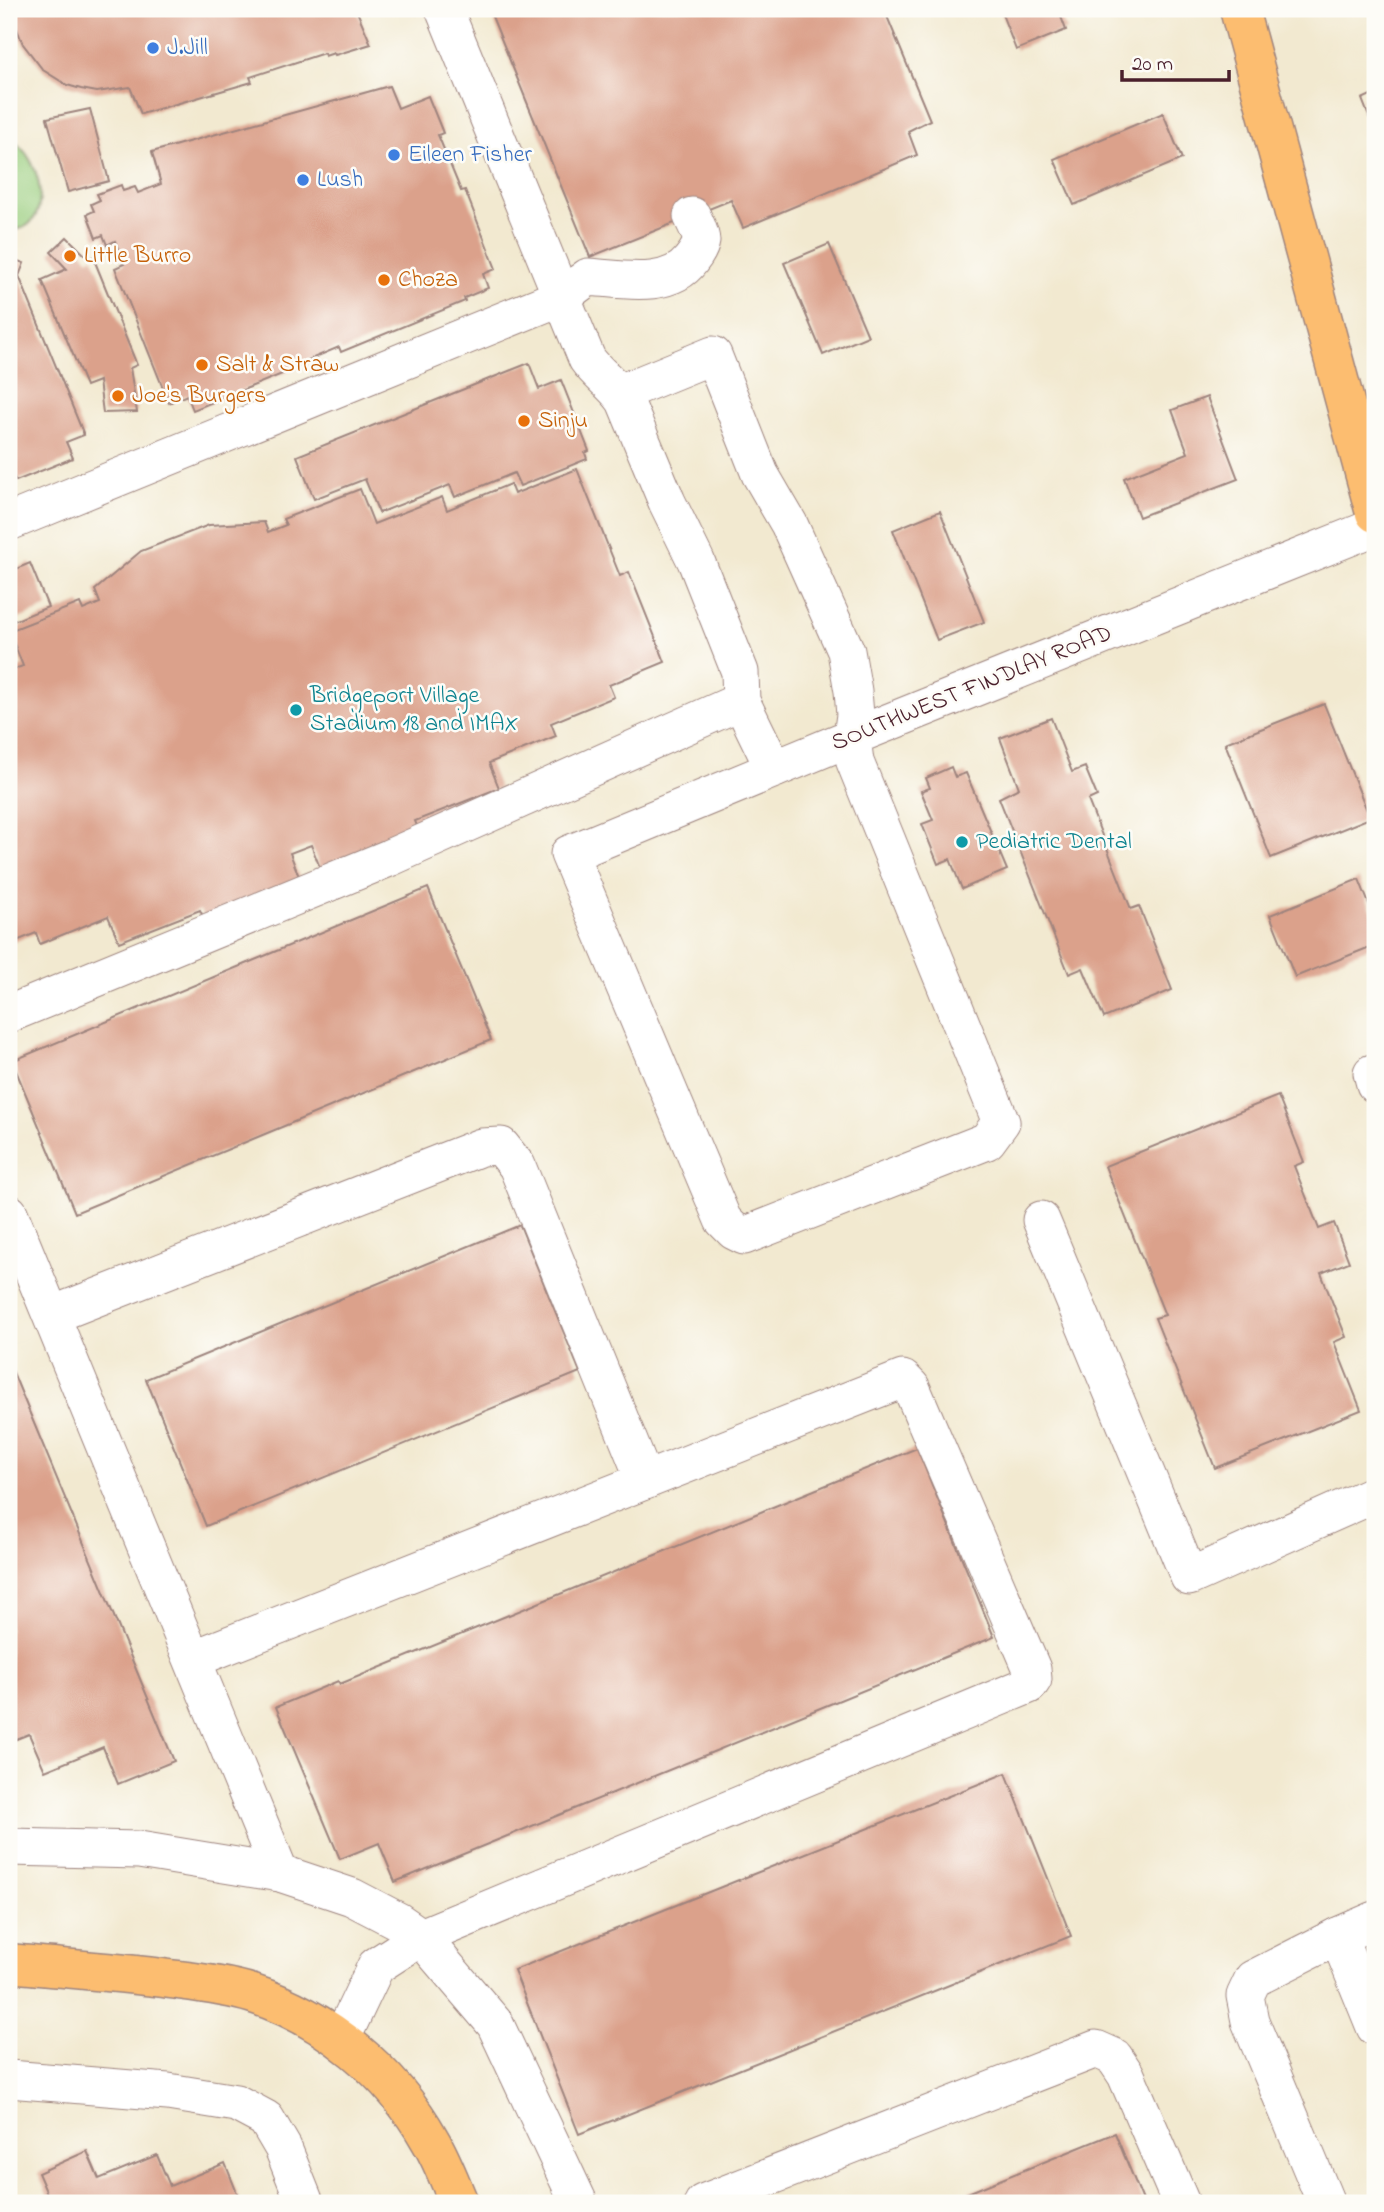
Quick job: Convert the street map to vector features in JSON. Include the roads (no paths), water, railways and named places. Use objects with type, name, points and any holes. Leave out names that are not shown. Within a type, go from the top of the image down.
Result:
[{"type":"main road","points":[[1239,9],[1375,513]]},
{"type":"main road","points":[[9,1963],[188,1982],[251,1993],[310,2019],[369,2062],[413,2115],[429,2138],[459,2203]]},
{"type":"street","points":[[444,9],[587,359],[620,393],[667,502],[696,561],[740,673],[741,701],[774,769]]},
{"type":"street","points":[[9,522],[561,297],[667,303],[687,296],[703,285],[716,270],[722,257],[724,238],[703,211]]},
{"type":"street","points":[[620,393],[713,355],[760,474],[789,524],[846,651],[854,703],[852,737]]},
{"type":"street","name":"SOUTHWEST FINDLAY ROAD","points":[[852,737],[855,762],[1001,1122],[986,1141],[744,1236],[723,1220],[569,854],[774,769],[886,723],[1375,527]]},
{"type":"street","points":[[9,1014],[389,858],[741,701]]},
{"type":"street","points":[[52,1315],[481,1147],[501,1146],[517,1166],[645,1481]]},
{"type":"street","points":[[9,1213],[280,1873]]},
{"type":"street","points":[[1041,1220],[1189,1577],[1375,1494]]},
{"type":"street","points":[[193,1659],[903,1379],[911,1387],[1032,1669],[1033,1679],[1029,1685],[421,1937],[376,1966],[341,2040]]},
{"type":"street","points":[[9,1847],[139,1850],[280,1873],[352,1897],[398,1921],[421,1937],[495,2024],[579,2203]]},
{"type":"street","points":[[1326,2203],[1250,2021],[1245,1996],[1253,1979],[1375,1920]]},
{"type":"street","points":[[1338,1936],[1375,2027]]},
{"type":"street","points":[[703,2203],[1096,2049],[1114,2057],[1126,2075],[1181,2203]]},
{"type":"street","points":[[9,2079],[168,2092],[236,2103],[266,2119],[283,2148],[305,2203]]},
{"type":"place","name":"J.Jill","points":[[153,48]]},
{"type":"place","name":"Eileen Fisher","points":[[394,155]]},
{"type":"place","name":"Lush","points":[[303,180]]},
{"type":"place","name":"Little Burro","points":[[70,256]]},
{"type":"place","name":"Choza","points":[[384,280]]},
{"type":"place","name":"Salt & Straw","points":[[202,365]]},
{"type":"place","name":"Joe's Burgers","points":[[118,396]]},
{"type":"place","name":"Sinju","points":[[524,421]]},
{"type":"place","name":"Bridgeport Village Stadium 18 and IMAX","points":[[296,710]]},
{"type":"place","name":"Pediatric Dental","points":[[962,842]]}]
